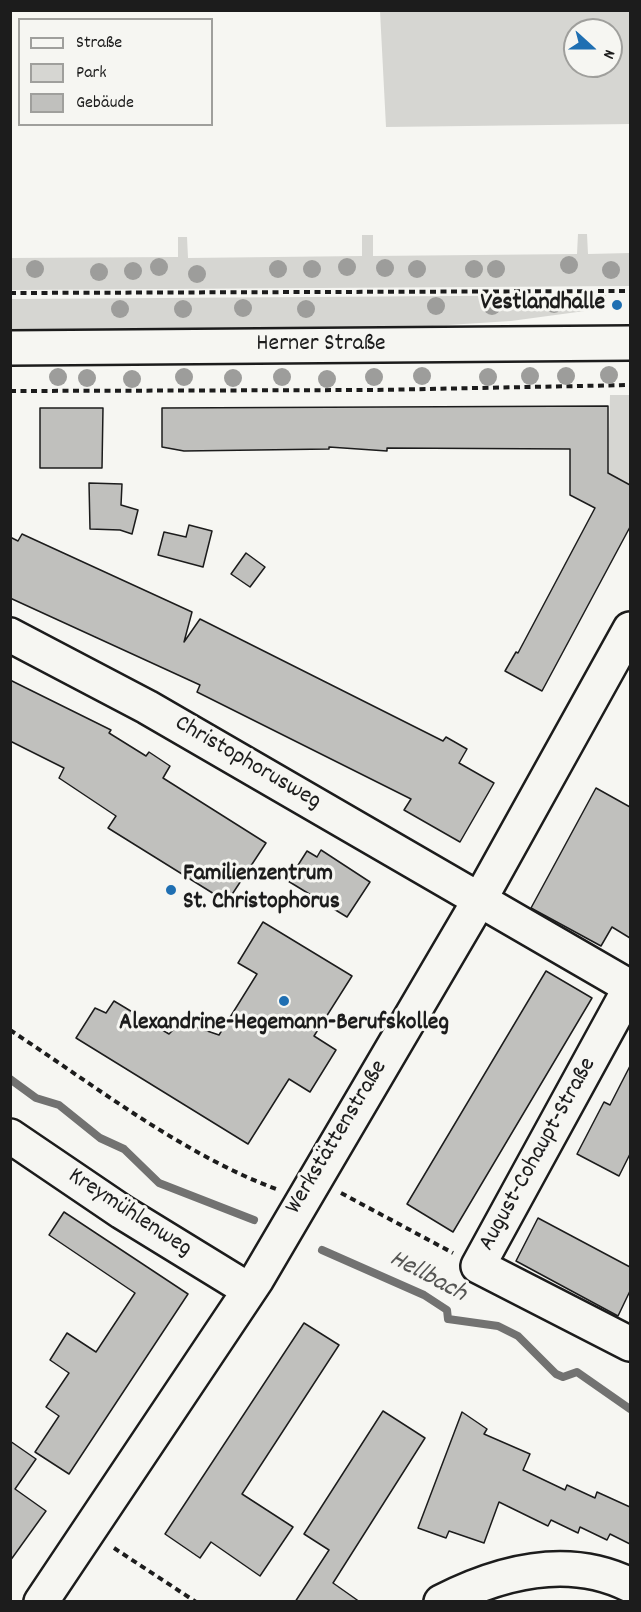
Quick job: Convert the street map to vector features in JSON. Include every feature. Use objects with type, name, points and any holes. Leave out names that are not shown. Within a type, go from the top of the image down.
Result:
[{"type":"street","name":"Herner Straße","points":[[10,348],[630,343]]},
{"type":"street","name":"Werkstättenstraße","points":[[41,1602],[249,1290],[480,899],[630,629]]},
{"type":"street","name":"Christophorusweg","points":[[10,635],[147,707],[480,899]]},
{"type":"street","name":"August-Cohaupt-Straße","points":[[480,899],[630,987],[478,1266],[630,1344]]},
{"type":"street","name":"Kreymühlenweg","points":[[10,1136],[122,1212],[249,1290]]},
{"type":"street","points":[[441,1602],[485,1582],[528,1570],[555,1567],[587,1571],[630,1585]]},
{"type":"path","points":[[10,293],[630,291]]},
{"type":"path","points":[[10,391],[375,390],[630,385]]},
{"type":"path","points":[[10,1030],[172,1136],[250,1179],[302,1199],[328,1212],[339,1192],[478,1266]]},
{"type":"path","points":[[88,1531],[196,1602]]},
{"type":"green space","points":[[380,11],[630,11],[630,124],[386,127]]},
{"type":"green space","points":[[578,234],[587,234],[588,254],[630,253],[630,286],[11,290],[11,258],[178,257],[178,237],[187,237],[188,258],[362,256],[362,235],[373,235],[373,256],[577,254]]},
{"type":"green space","points":[[606,295],[607,308],[511,321],[385,329],[11,331],[11,299]]},
{"type":"green space","points":[[610,395],[630,395],[630,485],[608,473]]},
{"type":"building","points":[[608,406],[608,473],[630,485],[630,527],[542,691],[505,671],[516,652],[518,653],[595,508],[570,495],[570,449],[387,448],[387,451],[329,447],[329,449],[184,451],[162,447],[162,408]]},
{"type":"building","points":[[40,408],[103,408],[102,468],[40,468]]},
{"type":"building","points":[[89,483],[122,484],[121,505],[138,510],[132,534],[120,530],[90,529]]},
{"type":"building","points":[[189,525],[212,531],[203,567],[158,555],[164,532],[186,537]]},
{"type":"building","points":[[22,534],[192,612],[184,642],[200,619],[443,741],[446,737],[467,749],[459,763],[494,783],[460,842],[404,810],[411,799],[197,692],[200,685],[10,598],[10,537],[18,541]]},
{"type":"building","points":[[246,553],[265,567],[250,587],[231,574]]},
{"type":"building","points":[[10,680],[111,730],[109,733],[146,756],[149,752],[170,766],[163,778],[266,843],[227,902],[108,828],[116,816],[59,778],[64,768],[10,741]]},
{"type":"building","points":[[596,788],[630,807],[630,938],[612,927],[601,946],[531,908]]},
{"type":"building","points":[[321,850],[370,882],[347,917],[288,881],[307,851],[317,857]]},
{"type":"building","points":[[263,922],[352,976],[314,1036],[336,1050],[310,1092],[289,1079],[248,1144],[76,1038],[95,1008],[106,1013],[114,1001],[169,1034],[181,1022],[219,1035],[257,974],[238,963]]},
{"type":"building","points":[[546,971],[592,998],[453,1232],[407,1204]]},
{"type":"building","points":[[630,1066],[630,1154],[619,1176],[577,1154],[604,1102],[610,1105]]},
{"type":"building","points":[[64,1212],[188,1294],[69,1474],[35,1452],[59,1416],[46,1407],[69,1373],[50,1360],[67,1333],[96,1352],[135,1293],[49,1235]]},
{"type":"building","points":[[538,1218],[630,1267],[630,1291],[618,1316],[516,1261]]},
{"type":"building","points":[[304,1323],[339,1345],[242,1494],[293,1527],[260,1576],[211,1542],[200,1558],[165,1534]]},
{"type":"building","points":[[383,1411],[425,1438],[333,1583],[360,1602],[295,1602],[329,1550],[304,1534]]},
{"type":"building","points":[[462,1412],[487,1429],[484,1434],[530,1454],[523,1470],[565,1490],[567,1485],[595,1498],[597,1492],[630,1507],[630,1544],[610,1534],[607,1540],[580,1527],[578,1533],[551,1520],[548,1526],[499,1502],[484,1543],[449,1531],[446,1538],[418,1528]]},
{"type":"building","points":[[10,1441],[36,1459],[15,1489],[46,1511],[10,1561]]},
{"type":"waterway","name":"Hellbach","points":[[10,1079],[36,1098],[59,1105],[100,1138],[124,1149],[159,1183],[254,1220]]},
{"type":"waterway","name":"Hellbach","points":[[322,1250],[424,1295],[447,1310],[448,1319],[498,1326],[518,1336],[556,1374],[563,1377],[577,1372],[630,1409]]},
{"type":"place","name":"Vestlandhalle","points":[[617,305]]},
{"type":"place","name":"Familienzentrum St. Christophorus","points":[[171,890]]},
{"type":"place","name":"Alexandrine-Hegemann-Berufskolleg","points":[[284,1001]]}]
